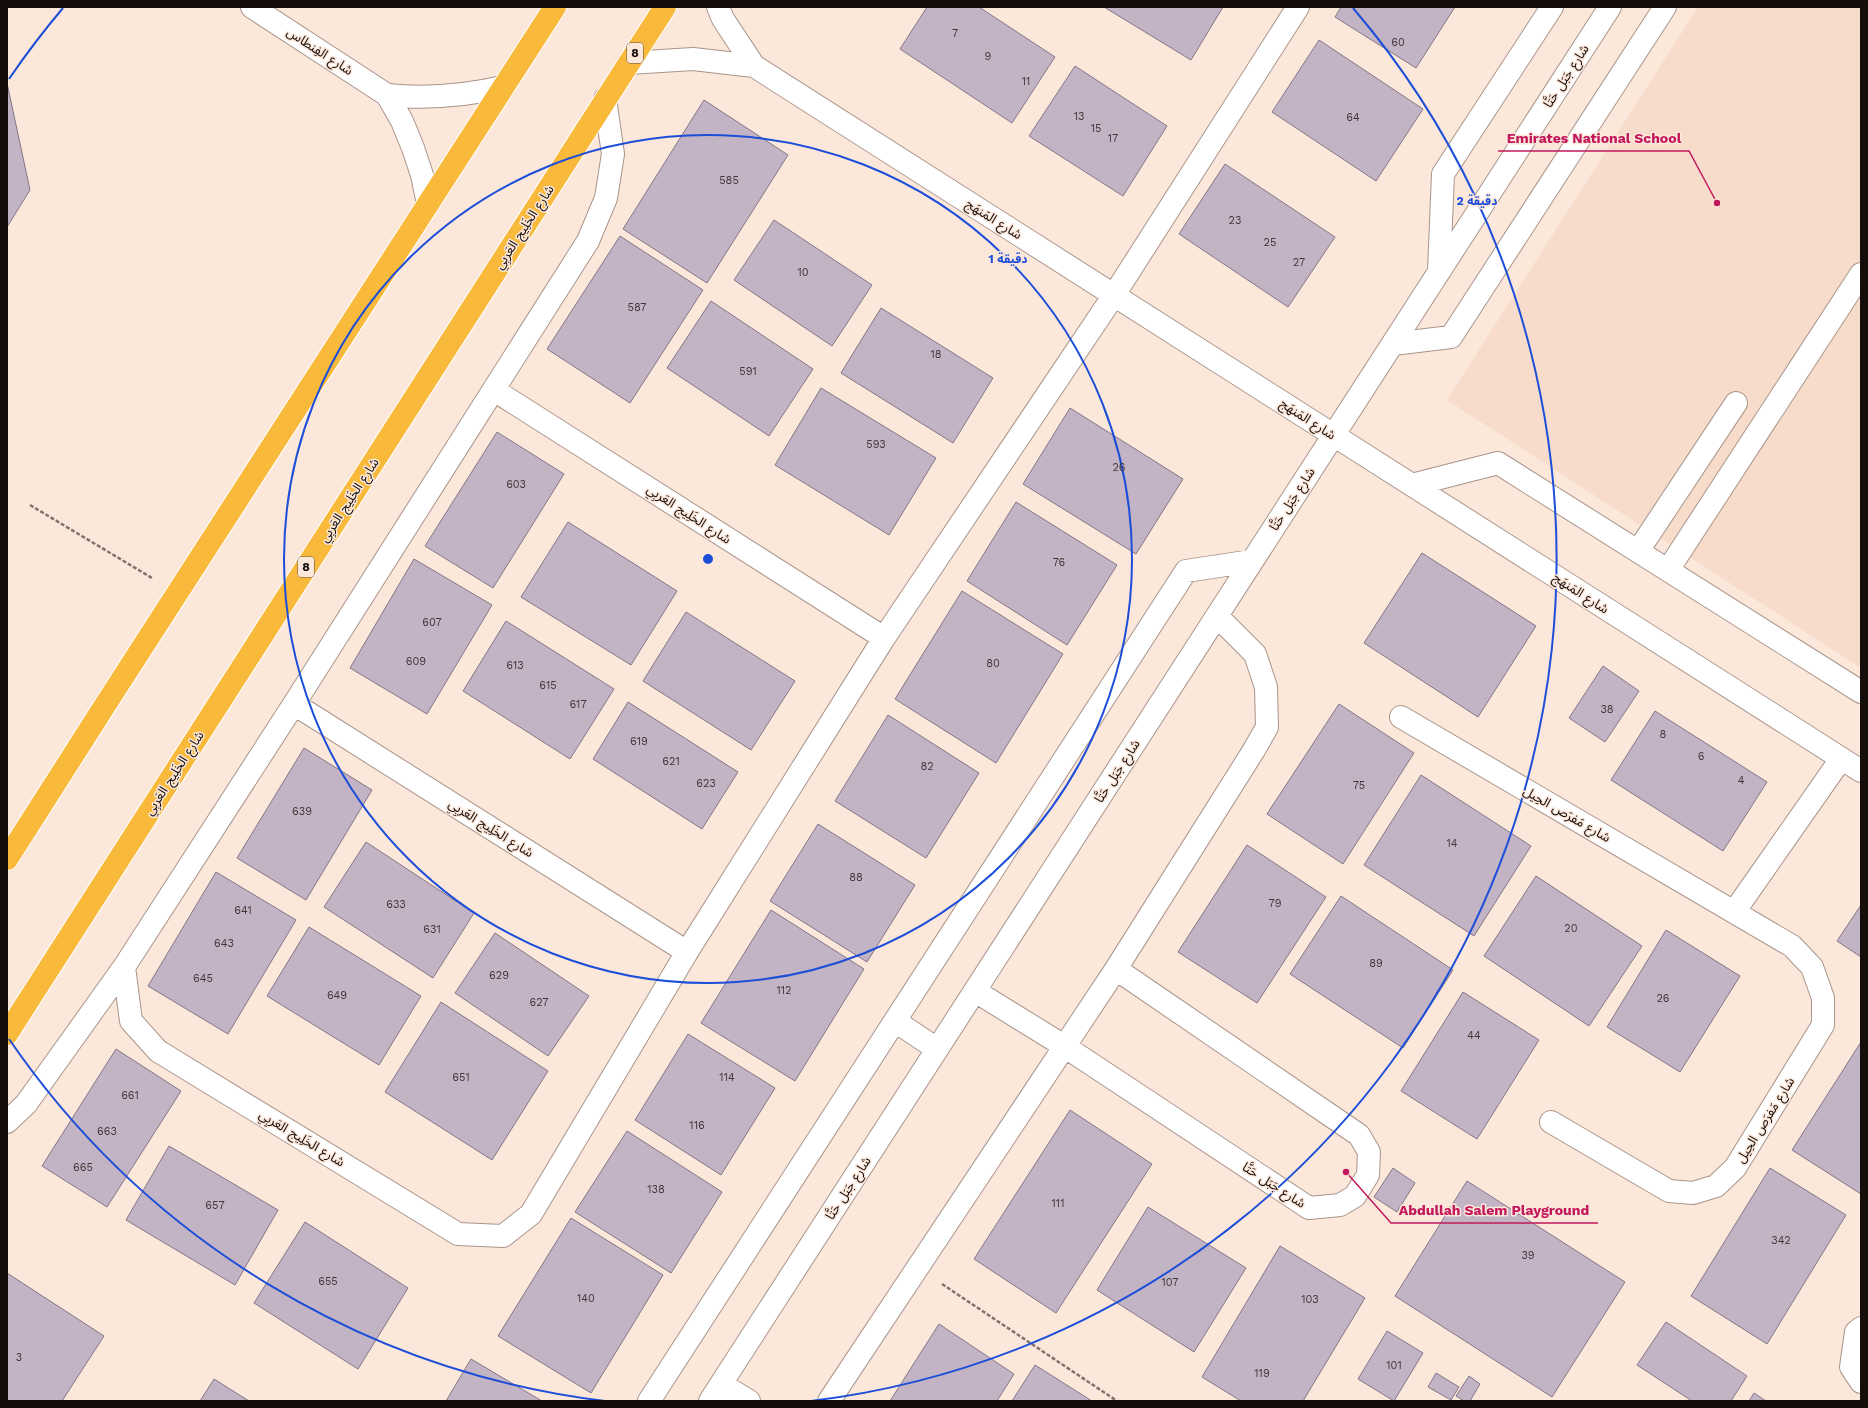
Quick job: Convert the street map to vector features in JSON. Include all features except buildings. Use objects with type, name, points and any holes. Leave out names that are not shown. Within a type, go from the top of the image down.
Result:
[{"type":"highway","points":[[7,859],[176,592],[292,416],[555,7]]},
{"type":"highway","name":"شارع الخَلِيج العَربِي","points":[[7,1034],[665,7]]},
{"type":"street","name":"شارع الفِنطاس","points":[[252,7],[387,95],[402,121],[413,148],[422,175],[428,204]]},
{"type":"street","name":"شارع المَنهَج","points":[[718,7],[723,19],[754,66],[1861,771]]},
{"type":"street","points":[[687,952],[884,638],[1114,295],[1298,7]]},
{"type":"street","points":[[1439,272],[1443,174],[1552,7]]},
{"type":"street","name":"شارع جَبَل حَتَّا","points":[[749,1401],[716,1392],[1610,7]]},
{"type":"street","points":[[1393,344],[1451,337],[1665,7]]},
{"type":"street","name":"شارع المَنهَج","points":[[629,63],[693,59],[754,66]]},
{"type":"street","name":"شارع الفِنطاس","points":[[387,95],[416,98],[445,97],[475,94],[503,87]]},
{"type":"street","points":[[7,1122],[26,1104],[124,967],[294,704],[588,241],[606,198],[613,154],[605,100]]},
{"type":"street","points":[[1668,570],[1861,274]]},
{"type":"street","name":"شارع الخَلِيج العَربِي","points":[[494,390],[884,638]]},
{"type":"street","points":[[1638,551],[1736,403]]},
{"type":"street","points":[[1412,485],[1498,463],[1861,692]]},
{"type":"street","points":[[649,1401],[1186,571],[1252,561]]},
{"type":"street","points":[[828,1401],[1116,969],[1250,757],[1267,727],[1266,687],[1255,654],[1217,616]]},
{"type":"street","name":"شارع الخَلِيج العَربِي","points":[[124,967],[131,1021],[158,1051],[458,1234],[503,1236],[531,1214],[687,952],[294,704]]},
{"type":"street","name":"شارع مَفرَص الحِيل","points":[[1401,717],[1792,946],[1812,967],[1824,998],[1823,1025],[1735,1168],[1716,1186],[1693,1193],[1669,1190],[1551,1122]]},
{"type":"street","points":[[1734,912],[1841,759]]},
{"type":"street","name":"شارع جَبَل حَتَّا","points":[[975,991],[1064,1046],[1309,1208],[1340,1204],[1356,1196],[1368,1175],[1369,1152],[1359,1135],[1116,969]]},
{"type":"street","points":[[895,1021],[937,1048]]},
{"type":"street","points":[[1861,1328],[1856,1332],[1851,1367],[1861,1382]]},
{"type":"path","points":[[30,505],[176,592]]},
{"type":"path","points":[[917,1268],[1117,1401]]},
{"type":"shaded area","points":[[1698,7],[1861,7],[1861,668],[1447,400]]},
{"type":"place","name":"Emirates National School","points":[[1717,203]]},
{"type":"place","name":"Abdullah Salem Playground","points":[[1346,1172]]}]
